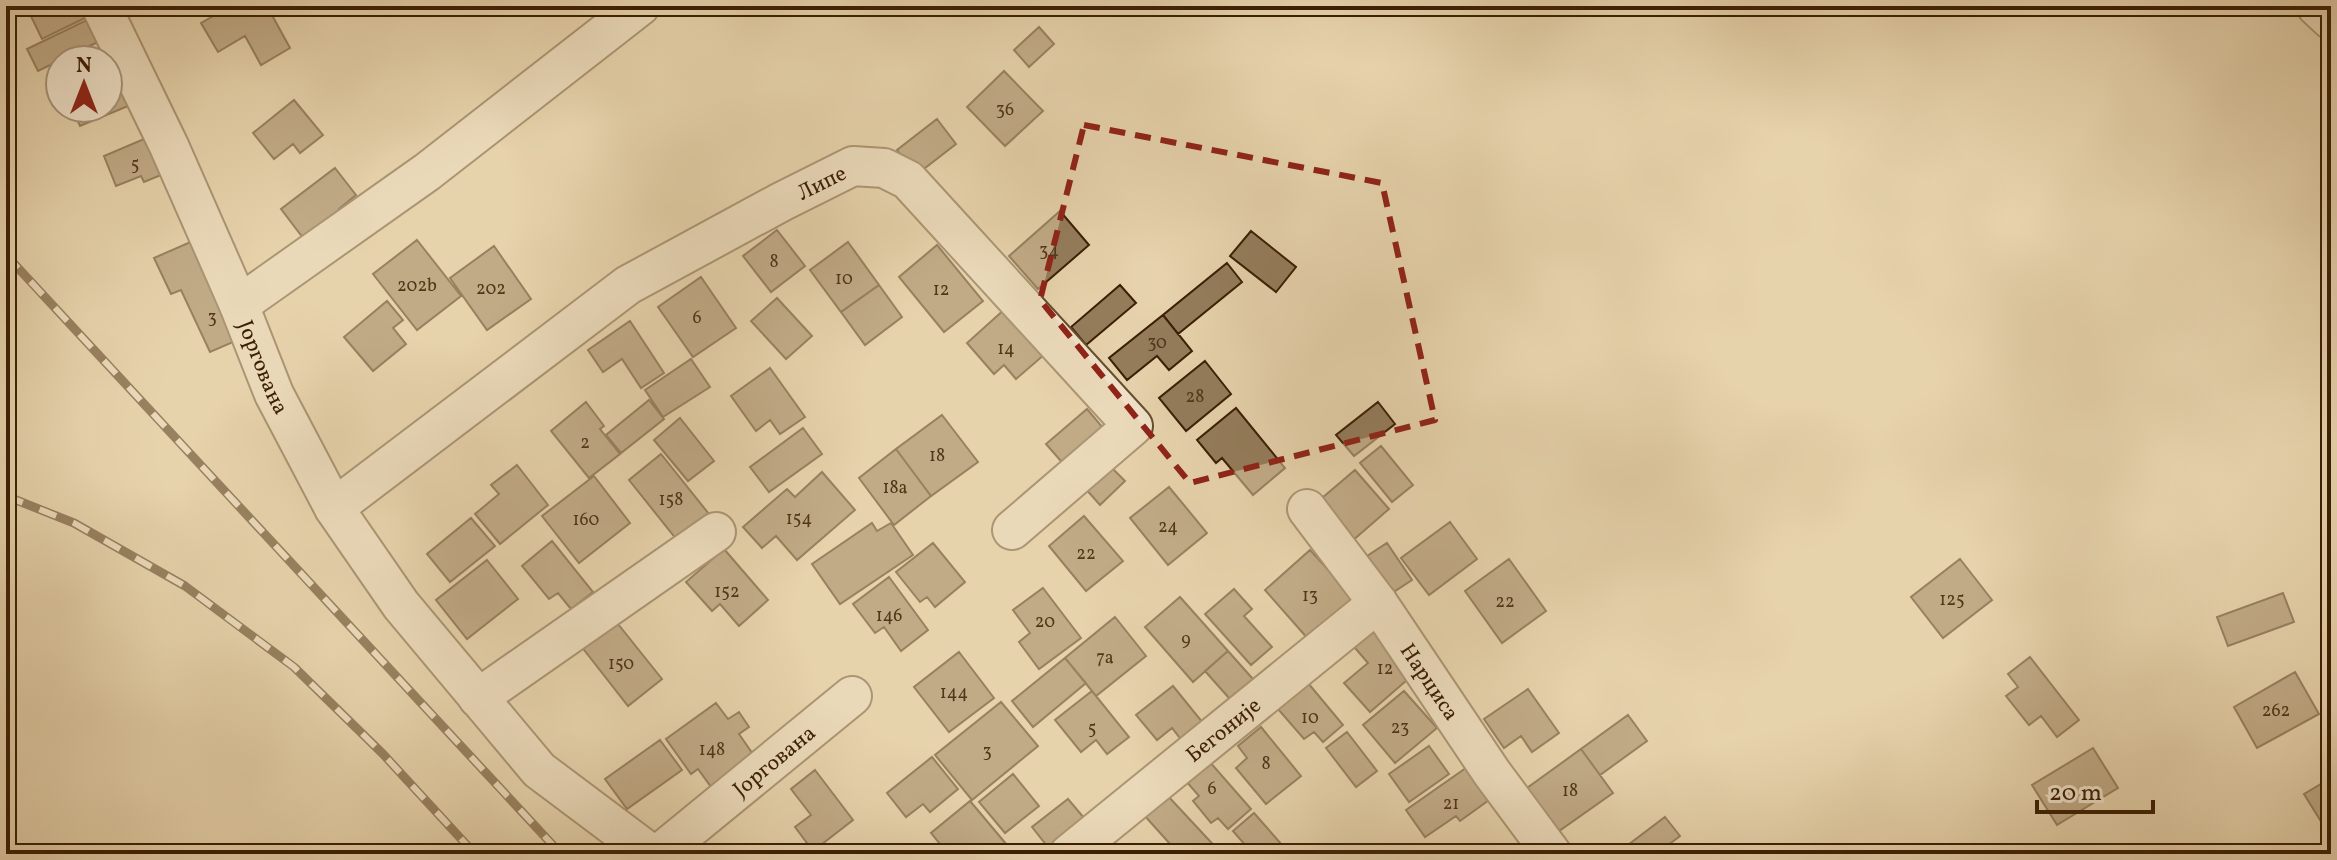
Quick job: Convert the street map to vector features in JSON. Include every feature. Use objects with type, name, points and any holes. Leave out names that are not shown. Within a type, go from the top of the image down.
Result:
[{"type":"street","name":"Јоргована","points":[[101,6],[169,146],[239,305],[274,394],[334,508],[401,605],[539,770],[651,854]]},
{"type":"street","points":[[239,305],[427,172],[640,6]]},
{"type":"street","points":[[2316,6],[2331,20]]},
{"type":"street","name":"Липе","points":[[334,508],[628,285],[853,166],[869,165],[897,172],[908,180],[1133,426],[1012,530]]},
{"type":"street","name":"Нарциса","points":[[1307,509],[1378,603],[1492,773],[1552,854]]},
{"type":"street","points":[[478,698],[716,532]]},
{"type":"street","name":"Бегоније","points":[[1069,854],[1378,603]]},
{"type":"street","name":"Јоргована","points":[[659,854],[852,696]]},
{"type":"highlighted area","points":[[1084,125],[1382,183],[1435,420],[1190,483],[1040,300]]},
{"type":"building","points":[[26,6],[79,6],[85,18],[42,39]]},
{"type":"building","points":[[231,6],[267,6],[290,48],[261,65],[245,36],[218,52],[201,23]]},
{"type":"building","points":[[91,18],[102,40],[94,44],[44,44],[44,68],[38,71],[27,49]]},
{"type":"building","points":[[1039,27],[1054,44],[1029,67],[1014,50]]},
{"type":"building","points":[[1004,71],[1043,111],[1005,146],[967,107]]},
{"type":"building","points":[[124,83],[133,104],[124,108]]},
{"type":"building","points":[[294,100],[323,135],[300,153],[293,144],[274,159],[253,133]]},
{"type":"building","points":[[937,119],[956,144],[916,175],[897,150]]},
{"type":"building","points":[[151,136],[166,173],[144,182],[141,176],[116,186],[104,156]]},
{"type":"building","points":[[335,168],[356,195],[339,209],[346,218],[310,247],[281,209]]},
{"type":"building","points":[[1060,211],[1089,245],[1038,289],[1009,256]]},
{"type":"building","points":[[777,230],[805,266],[771,292],[743,256]]},
{"type":"building","points":[[1251,231],[1296,267],[1276,292],[1230,256]]},
{"type":"building","points":[[195,240],[240,339],[210,352],[181,290],[171,294],[154,258]]},
{"type":"building","points":[[417,240],[461,296],[417,330],[373,274]]},
{"type":"building","points":[[848,242],[879,285],[841,312],[810,270]]},
{"type":"building","points":[[937,245],[983,301],[944,332],[899,277]]},
{"type":"building","points":[[494,246],[531,299],[487,330],[450,278]]},
{"type":"building","points":[[1227,263],[1242,282],[1178,334],[1163,315]]},
{"type":"building","points":[[701,277],[736,328],[693,357],[658,307]]},
{"type":"building","points":[[879,285],[902,317],[865,345],[841,312]]},
{"type":"building","points":[[1120,285],[1136,303],[1086,345],[1071,327]]},
{"type":"building","points":[[777,298],[812,336],[786,359],[751,321]]},
{"type":"building","points":[[387,301],[403,320],[393,328],[406,344],[373,371],[344,337]]},
{"type":"building","points":[[1006,308],[1045,354],[1016,379],[1004,365],[994,374],[967,343]]},
{"type":"building","points":[[1163,315],[1192,351],[1169,370],[1157,356],[1127,380],[1109,358]]},
{"type":"building","points":[[630,321],[664,373],[641,388],[622,359],[603,372],[588,350]]},
{"type":"building","points":[[691,359],[710,387],[663,417],[645,390]]},
{"type":"building","points":[[1205,361],[1231,394],[1186,431],[1159,398]]},
{"type":"building","points":[[770,368],[805,417],[780,434],[770,420],[756,431],[731,396]]},
{"type":"building","points":[[649,400],[664,419],[621,453],[606,435]]},
{"type":"building","points":[[586,402],[604,426],[600,429],[620,454],[589,478],[551,431]]},
{"type":"building","points":[[1378,402],[1395,424],[1354,456],[1336,435]]},
{"type":"building","points":[[1236,408],[1285,468],[1253,495],[1222,458],[1216,463],[1197,440]]},
{"type":"building","points":[[1087,409],[1109,435],[1068,469],[1046,444]]},
{"type":"building","points":[[942,415],[978,462],[931,496],[896,449]]},
{"type":"building","points":[[680,418],[714,461],[688,481],[654,440]]},
{"type":"building","points":[[803,428],[822,454],[769,492],[750,467]]},
{"type":"building","points":[[1381,446],[1413,485],[1392,502],[1360,463]]},
{"type":"building","points":[[896,449],[931,496],[894,525],[859,478]]},
{"type":"building","points":[[661,454],[713,519],[681,545],[629,480]]},
{"type":"building","points":[[1108,464],[1125,481],[1100,505],[1084,487]]},
{"type":"building","points":[[517,465],[548,505],[500,544],[475,514],[499,494],[491,485]]},
{"type":"building","points":[[1355,470],[1389,509],[1344,548],[1309,509]]},
{"type":"building","points":[[822,472],[855,510],[797,560],[776,536],[762,548],[743,527],[787,489],[795,497]]},
{"type":"building","points":[[594,476],[630,523],[579,563],[542,516]]},
{"type":"building","points":[[1169,487],[1207,533],[1168,565],[1130,518]]},
{"type":"building","points":[[1084,516],[1123,561],[1086,591],[1049,546]]},
{"type":"building","points":[[471,518],[495,546],[450,582],[427,554]]},
{"type":"building","points":[[1450,522],[1477,559],[1429,595],[1401,558]]},
{"type":"building","points":[[872,523],[877,531],[891,523],[913,555],[840,604],[812,564]]},
{"type":"building","points":[[552,541],[593,592],[571,609],[558,593],[549,599],[522,566]]},
{"type":"building","points":[[933,543],[965,582],[935,607],[927,597],[920,602],[896,572]]},
{"type":"building","points":[[1387,543],[1412,580],[1389,595],[1364,558]]},
{"type":"building","points":[[724,549],[768,600],[739,626],[720,604],[712,611],[686,582]]},
{"type":"building","points":[[1310,550],[1355,599],[1309,640],[1265,590]]},
{"type":"building","points":[[1509,559],[1546,611],[1502,643],[1465,591]]},
{"type":"building","points":[[1960,559],[1992,600],[1943,638],[1911,597]]},
{"type":"building","points":[[487,560],[518,599],[467,639],[436,600]]},
{"type":"building","points":[[889,577],[928,630],[901,651],[884,627],[875,633],[853,604]]},
{"type":"building","points":[[1043,588],[1081,638],[1039,669],[1019,642],[1030,633],[1013,610]]},
{"type":"building","points":[[1234,589],[1252,609],[1244,616],[1272,647],[1251,665],[1205,614]]},
{"type":"building","points":[[2283,593],[2294,622],[2228,646],[2217,617]]},
{"type":"building","points":[[1180,597],[1228,651],[1193,682],[1145,627]]},
{"type":"building","points":[[1115,617],[1146,656],[1096,696],[1065,658]]},
{"type":"building","points":[[614,619],[662,679],[628,706],[581,646]]},
{"type":"building","points":[[1370,625],[1414,674],[1370,712],[1344,683],[1368,663],[1350,642]]},
{"type":"building","points":[[1228,651],[1260,687],[1237,707],[1205,671]]},
{"type":"building","points":[[959,652],[994,698],[949,732],[914,687]]},
{"type":"building","points":[[2030,657],[2079,720],[2057,737],[2041,716],[2029,725],[2006,696],[2018,687],[2008,674]]},
{"type":"building","points":[[1065,658],[1086,683],[1033,727],[1012,701]]},
{"type":"building","points":[[2295,672],[2319,714],[2257,748],[2234,707]]},
{"type":"building","points":[[1308,683],[1343,725],[1323,742],[1314,732],[1304,739],[1277,708]]},
{"type":"building","points":[[1173,686],[1212,734],[1190,751],[1172,728],[1157,740],[1136,715]]},
{"type":"building","points":[[1528,689],[1559,733],[1532,752],[1521,736],[1504,748],[1484,719]]},
{"type":"building","points":[[1092,691],[1129,737],[1107,754],[1096,740],[1081,752],[1055,720]]},
{"type":"building","points":[[1404,691],[1437,728],[1395,763],[1363,725]]},
{"type":"building","points":[[1001,702],[1038,746],[972,800],[935,755]]},
{"type":"building","points":[[716,703],[728,719],[739,712],[749,727],[739,734],[757,760],[714,791],[698,769],[691,774],[666,739]]},
{"type":"building","points":[[1628,715],[1647,741],[1600,775],[1581,749]]},
{"type":"building","points":[[1261,727],[1301,776],[1266,804],[1236,768],[1247,758],[1238,746]]},
{"type":"building","points":[[1347,732],[1377,771],[1356,787],[1326,748]]},
{"type":"building","points":[[660,740],[682,770],[627,809],[605,779]]},
{"type":"building","points":[[1429,746],[1449,774],[1409,802],[1389,774]]},
{"type":"building","points":[[2093,748],[2118,788],[2057,825],[2032,785]]},
{"type":"building","points":[[1581,749],[1613,793],[1559,831],[1527,788]]},
{"type":"building","points":[[932,757],[958,789],[930,812],[923,804],[906,817],[887,793]]},
{"type":"building","points":[[1209,761],[1251,809],[1228,829],[1218,818],[1211,823],[1193,801],[1199,796],[1186,781]]},
{"type":"building","points":[[1473,763],[1496,795],[1460,821],[1456,816],[1425,837],[1406,810]]},
{"type":"building","points":[[815,770],[853,820],[813,851],[795,827],[811,815],[791,789]]},
{"type":"building","points":[[1013,774],[1039,806],[1005,833],[979,802]]},
{"type":"building","points":[[2331,778],[2331,836],[2330,836],[2304,794]]},
{"type":"building","points":[[1167,795],[1222,854],[1179,854],[1144,815]]},
{"type":"building","points":[[1068,799],[1095,831],[1051,851],[1032,827]]},
{"type":"building","points":[[970,801],[1007,845],[997,854],[948,854],[931,833]]},
{"type":"building","points":[[1254,813],[1282,845],[1272,854],[1253,854],[1233,831]]},
{"type":"building","points":[[1665,817],[1680,836],[1656,854],[1616,854]]},
{"type":"railway","points":[[6,255],[561,854]]},
{"type":"railway","points":[[6,496],[74,523],[185,586],[294,667],[383,754],[475,854]]}]
